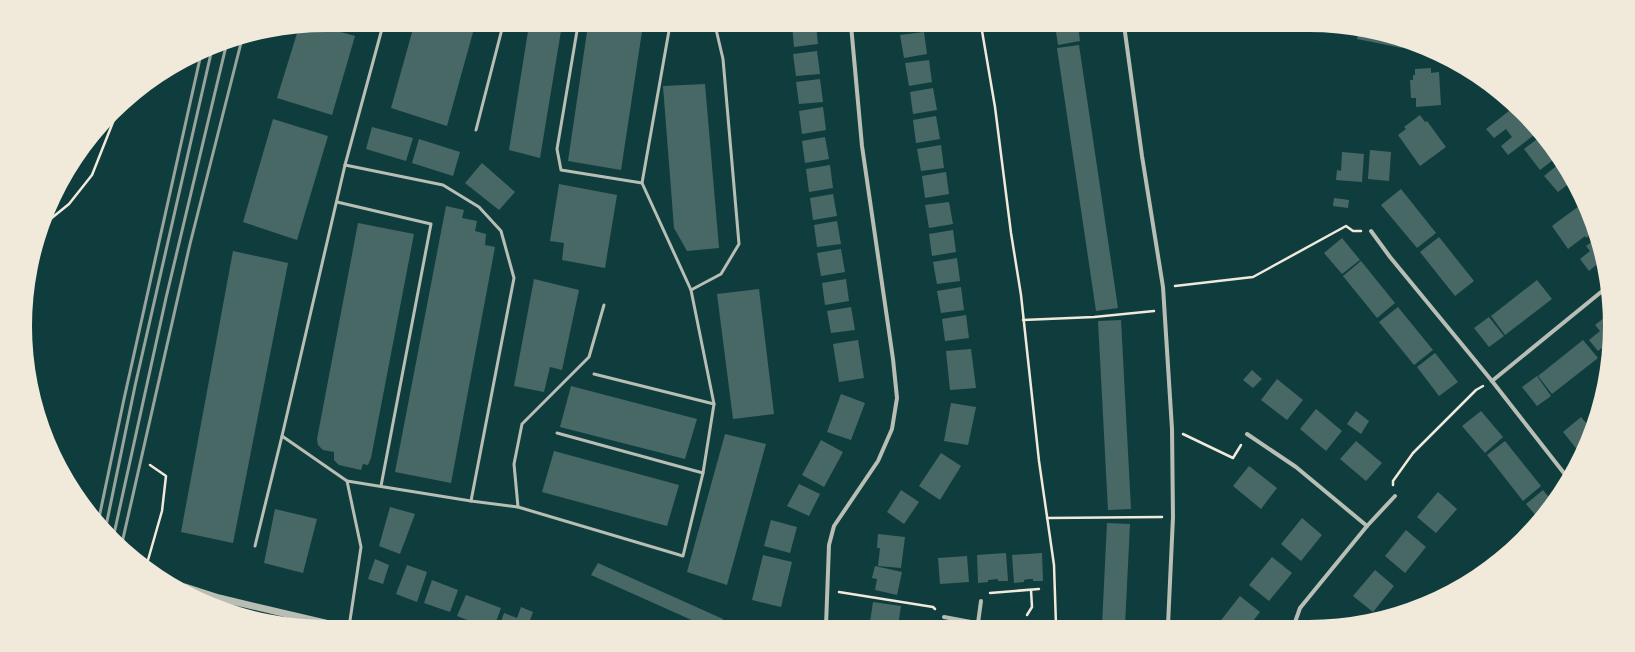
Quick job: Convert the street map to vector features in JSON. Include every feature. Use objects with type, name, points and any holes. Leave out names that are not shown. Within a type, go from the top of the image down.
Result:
[{"type":"street","points":[[826,620],[829,545],[834,526],[878,461],[892,429],[897,398],[862,146],[852,32]]},
{"type":"street","points":[[1125,32],[1142,156],[1163,287],[1172,429],[1172,517],[1168,620]]},
{"type":"street","points":[[1372,231],[1390,257],[1492,380],[1564,473]]},
{"type":"street","points":[[1492,380],[1600,292]]},
{"type":"street","points":[[1247,434],[1296,467],[1367,526]]},
{"type":"street","points":[[1296,620],[1300,608],[1367,526],[1395,496]]},
{"type":"street","points":[[202,593],[287,617]]},
{"type":"street","points":[[979,620],[982,601]]},
{"type":"street","points":[[944,617],[961,620]]},
{"type":"lane","points":[[255,546],[345,165],[381,32]]},
{"type":"lane","points":[[476,130],[501,32]]},
{"type":"lane","points":[[577,32],[557,149],[560,170],[642,183]]},
{"type":"lane","points":[[282,436],[347,481],[518,507],[683,556],[703,473],[714,404],[691,290],[642,183],[669,32]]},
{"type":"lane","points":[[691,290],[721,274],[739,244],[723,59],[717,32]]},
{"type":"lane","points":[[345,165],[443,185],[479,207],[501,231],[514,278],[471,501]]},
{"type":"lane","points":[[337,202],[431,224],[381,486]]},
{"type":"lane","points":[[518,507],[514,464],[522,424],[589,357],[604,306]]},
{"type":"lane","points":[[594,374],[714,404]]},
{"type":"lane","points":[[558,433],[703,473]]},
{"type":"lane","points":[[347,481],[361,547],[350,620]]},
{"type":"path","points":[[982,32],[995,107],[1011,233],[1021,296],[1047,518],[1054,564],[1056,620]]},
{"type":"path","points":[[53,217],[69,204],[92,175],[112,124]]},
{"type":"path","points":[[1163,287],[1253,277],[1346,226],[1353,231],[1372,231]]},
{"type":"path","points":[[1023,320],[1094,317],[1164,310]]},
{"type":"path","points":[[1395,496],[1393,481],[1413,452],[1476,390],[1492,380]]},
{"type":"path","points":[[1172,429],[1233,458],[1247,434]]},
{"type":"path","points":[[148,560],[162,511],[166,476],[150,465]]},
{"type":"path","points":[[1047,518],[1172,517]]},
{"type":"path","points":[[982,601],[983,592],[993,594],[1000,592],[1039,589]]},
{"type":"path","points":[[828,590],[933,607],[944,617]]},
{"type":"path","points":[[1027,615],[1032,607],[1031,590]]},
{"type":"building","points":[[341,32],[355,36],[332,115],[277,98],[297,34]]},
{"type":"building","points":[[412,32],[473,32],[447,126],[391,108]]},
{"type":"building","points":[[528,32],[561,32],[540,158],[509,150]]},
{"type":"building","points":[[587,32],[642,32],[621,170],[568,161]]},
{"type":"building","points":[[793,32],[817,32],[818,44],[794,47]]},
{"type":"building","points":[[924,32],[927,54],[904,58],[900,35]]},
{"type":"building","points":[[1056,32],[1079,32],[1080,41],[1058,45]]},
{"type":"building","points":[[1357,37],[1366,38],[1402,47],[1402,48],[1357,39]]},
{"type":"building","points":[[1079,45],[1118,308],[1096,311],[1057,48]]},
{"type":"building","points":[[817,51],[820,74],[796,76],[793,54]]},
{"type":"building","points":[[929,60],[932,82],[909,86],[905,63]]},
{"type":"building","points":[[1431,68],[1431,73],[1439,72],[1441,105],[1416,107],[1416,98],[1411,98],[1410,80],[1413,80],[1415,69]]},
{"type":"building","points":[[820,79],[823,102],[799,104],[796,82]]},
{"type":"building","points":[[705,84],[719,248],[687,251],[674,228],[663,86]]},
{"type":"building","points":[[933,88],[937,110],[913,114],[910,92]]},
{"type":"building","points":[[823,107],[826,130],[802,134],[799,111]]},
{"type":"building","points":[[1509,111],[1533,136],[1508,155],[1501,146],[1512,137],[1506,129],[1494,138],[1486,129]]},
{"type":"building","points":[[1420,115],[1425,122],[1427,121],[1446,147],[1420,166],[1398,135],[1406,129],[1404,127]]},
{"type":"building","points":[[936,116],[940,139],[916,143],[913,120]]},
{"type":"building","points":[[273,119],[328,136],[297,240],[243,222]]},
{"type":"building","points":[[372,127],[413,138],[406,161],[366,149]]},
{"type":"building","points":[[825,137],[829,159],[805,163],[802,141]]},
{"type":"building","points":[[419,139],[460,152],[453,176],[412,163]]},
{"type":"building","points":[[1536,140],[1552,161],[1540,170],[1524,149]]},
{"type":"building","points":[[941,145],[944,168],[921,171],[917,149]]},
{"type":"building","points":[[1370,150],[1391,152],[1389,181],[1368,179]]},
{"type":"building","points":[[1342,152],[1364,154],[1362,182],[1336,180],[1337,170],[1341,171]]},
{"type":"building","points":[[482,163],[515,192],[499,210],[465,183]]},
{"type":"building","points":[[830,165],[833,188],[809,192],[806,169]]},
{"type":"building","points":[[1556,167],[1567,185],[1558,192],[1544,176]]},
{"type":"building","points":[[946,172],[949,194],[925,198],[922,176]]},
{"type":"building","points":[[559,184],[617,195],[605,268],[562,260],[564,243],[550,241]]},
{"type":"building","points":[[1401,189],[1436,233],[1417,248],[1381,205]]},
{"type":"building","points":[[833,194],[837,216],[813,220],[810,198]]},
{"type":"building","points":[[1334,198],[1349,200],[1348,208],[1333,206]]},
{"type":"building","points":[[949,202],[953,224],[929,228],[925,205]]},
{"type":"building","points":[[446,206],[464,210],[462,218],[477,221],[475,231],[486,234],[485,245],[495,247],[451,483],[395,472]]},
{"type":"building","points":[[1578,207],[1589,236],[1586,238],[1585,236],[1568,249],[1552,226]]},
{"type":"building","points":[[837,221],[841,244],[817,247],[814,225]]},
{"type":"building","points":[[358,223],[414,234],[371,458],[368,465],[363,464],[361,470],[339,465],[334,460],[334,452],[323,450],[318,445],[317,439]]},
{"type":"building","points":[[953,230],[956,252],[932,256],[929,234]]},
{"type":"building","points":[[1439,237],[1474,281],[1455,296],[1420,252]]},
{"type":"building","points":[[1342,238],[1360,260],[1342,274],[1324,253]]},
{"type":"building","points":[[1591,243],[1596,265],[1589,271],[1580,259],[1590,251],[1586,246]]},
{"type":"building","points":[[841,249],[845,272],[821,276],[817,253]]},
{"type":"building","points":[[233,251],[288,263],[233,543],[181,532]]},
{"type":"building","points":[[957,258],[960,281],[937,284],[933,262]]},
{"type":"building","points":[[1361,261],[1395,303],[1377,318],[1343,276]]},
{"type":"building","points":[[534,279],[579,290],[562,370],[550,367],[544,392],[514,386]]},
{"type":"building","points":[[846,279],[849,301],[825,305],[822,283]]},
{"type":"building","points":[[1537,280],[1552,299],[1505,335],[1491,316]]},
{"type":"building","points":[[961,287],[964,310],[941,313],[937,291]]},
{"type":"building","points":[[759,289],[774,414],[733,419],[717,294]]},
{"type":"building","points":[[851,307],[855,330],[831,333],[827,311]]},
{"type":"building","points":[[1398,307],[1433,350],[1414,365],[1379,322]]},
{"type":"building","points":[[966,315],[969,338],[945,341],[942,319]]},
{"type":"building","points":[[1489,317],[1504,336],[1489,347],[1474,328]]},
{"type":"building","points":[[1603,319],[1602,348],[1598,351],[1589,340],[1600,331],[1595,325]]},
{"type":"building","points":[[1121,320],[1131,509],[1108,510],[1098,321]]},
{"type":"building","points":[[858,340],[864,378],[839,382],[833,344]]},
{"type":"building","points":[[1583,340],[1598,358],[1552,394],[1538,376]]},
{"type":"building","points":[[971,349],[976,388],[950,390],[946,351]]},
{"type":"building","points":[[1435,353],[1458,382],[1439,396],[1417,367]]},
{"type":"building","points":[[1252,370],[1262,379],[1253,388],[1243,380]]},
{"type":"building","points":[[1537,376],[1551,396],[1537,406],[1522,387]]},
{"type":"building","points":[[1277,379],[1303,400],[1287,420],[1261,400]]},
{"type":"building","points":[[571,386],[697,419],[685,459],[560,427]]},
{"type":"building","points":[[841,394],[865,403],[851,440],[827,432]]},
{"type":"building","points":[[951,403],[976,407],[968,445],[944,441]]},
{"type":"building","points":[[1316,409],[1342,431],[1326,451],[1300,429]]},
{"type":"building","points":[[1356,411],[1369,421],[1361,434],[1347,424]]},
{"type":"building","points":[[1481,411],[1503,437],[1485,453],[1462,426]]},
{"type":"building","points":[[1581,417],[1586,423],[1576,449],[1563,432]]},
{"type":"building","points":[[725,434],[766,444],[727,585],[687,572]]},
{"type":"building","points":[[821,440],[843,452],[824,487],[802,475]]},
{"type":"building","points":[[1356,441],[1382,463],[1366,481],[1340,459]]},
{"type":"building","points":[[1505,441],[1541,486],[1523,501],[1487,455]]},
{"type":"building","points":[[554,451],[679,485],[667,526],[542,492]]},
{"type":"building","points":[[941,453],[961,466],[940,500],[919,486]]},
{"type":"building","points":[[1249,466],[1277,488],[1261,509],[1233,486]]},
{"type":"building","points":[[799,484],[820,494],[809,516],[787,506]]},
{"type":"building","points":[[901,490],[919,502],[904,524],[887,512]]},
{"type":"building","points":[[1543,490],[1548,496],[1535,514],[1526,504]]},
{"type":"building","points":[[1438,492],[1457,509],[1436,533],[1417,517]]},
{"type":"building","points":[[390,507],[415,514],[400,554],[379,546]]},
{"type":"building","points":[[275,509],[317,519],[303,573],[264,563]]},
{"type":"building","points":[[1302,518],[1322,535],[1301,561],[1281,544]]},
{"type":"building","points":[[771,520],[797,527],[790,553],[764,546]]},
{"type":"building","points":[[1107,523],[1130,524],[1125,620],[1102,620]]},
{"type":"building","points":[[1406,530],[1426,547],[1405,573],[1385,556]]},
{"type":"building","points":[[878,534],[905,537],[901,568],[878,566],[880,548],[877,548]]},
{"type":"building","points":[[1006,553],[1008,581],[998,581],[998,579],[978,583],[977,555]]},
{"type":"building","points":[[1042,553],[1043,581],[1033,581],[1033,579],[1029,579],[1024,580],[1024,582],[1014,583],[1012,555]]},
{"type":"building","points":[[763,555],[792,562],[781,607],[752,600]]},
{"type":"building","points":[[967,556],[969,582],[940,584],[938,558]]},
{"type":"building","points":[[1272,557],[1292,573],[1269,601],[1249,585]]},
{"type":"building","points":[[375,559],[389,565],[383,584],[368,579]]},
{"type":"building","points":[[598,563],[723,619],[692,620],[591,575]]},
{"type":"building","points":[[407,565],[427,572],[417,602],[396,594]]},
{"type":"building","points":[[875,566],[902,572],[897,595],[875,590],[877,579],[872,578]]},
{"type":"building","points":[[1375,570],[1394,586],[1373,612],[1353,596]]},
{"type":"building","points":[[432,580],[458,590],[450,612],[424,603]]},
{"type":"building","points":[[466,595],[501,608],[497,620],[467,620],[457,616]]},
{"type":"building","points":[[1240,596],[1260,612],[1254,620],[1221,620]]},
{"type":"building","points":[[873,602],[901,606],[899,620],[870,620]]},
{"type":"building","points":[[521,607],[533,612],[530,620],[502,620],[504,613],[517,618]]},
{"type":"railway","points":[[123,539],[190,244],[240,45]]},
{"type":"railway","points":[[115,531],[166,298],[225,50]]},
{"type":"railway","points":[[107,522],[135,386],[211,55]]},
{"type":"railway","points":[[100,514],[200,60]]}]
